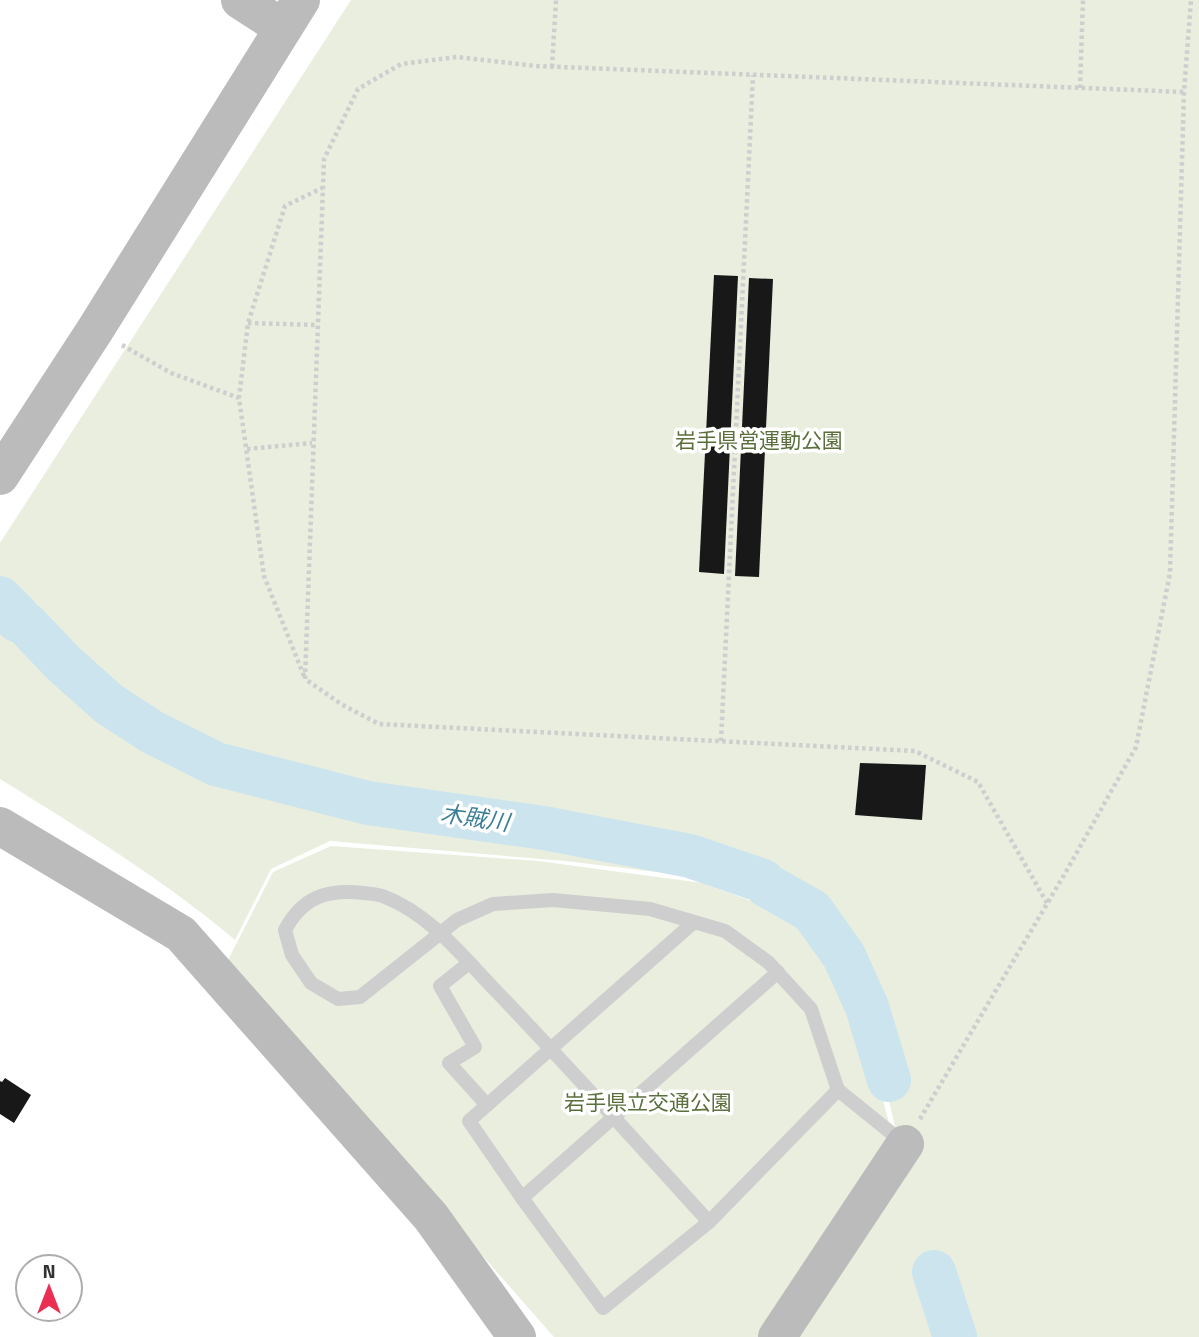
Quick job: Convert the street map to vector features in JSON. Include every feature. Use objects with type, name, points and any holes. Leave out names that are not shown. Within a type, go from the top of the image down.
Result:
[{"type":"street","points":[[0,476],[95,330],[292,14],[240,0]]},
{"type":"street","points":[[0,826],[181,934],[431,1217],[517,1337]]},
{"type":"street","points":[[777,1337],[905,1144]]},
{"type":"lane","points":[[709,1222],[550,1049],[469,963],[440,933],[429,922],[384,896],[341,890],[309,900],[294,913],[285,930],[292,955],[311,983],[338,999],[360,996],[440,933],[457,920],[493,904],[553,900],[650,909],[725,931],[768,962],[811,1009],[838,1090],[905,1144]]},
{"type":"lane","points":[[694,922],[469,1121],[603,1308],[709,1222],[838,1090]]},
{"type":"lane","points":[[469,963],[440,986],[475,1047],[449,1063],[487,1105]]},
{"type":"lane","points":[[522,1198],[778,972]]},
{"type":"path","points":[[552,67],[556,0]]},
{"type":"path","points":[[1080,88],[1083,0]]},
{"type":"path","points":[[905,1144],[1136,747],[1170,573],[1184,92],[1191,0]]},
{"type":"path","points":[[305,679],[324,159],[359,89],[401,64],[457,57],[552,67],[1184,92]]},
{"type":"path","points":[[721,741],[753,75]]},
{"type":"path","points":[[322,188],[285,206],[248,323],[239,398],[264,576],[305,679],[341,704],[379,724],[915,751],[978,782],[1046,903]]},
{"type":"path","points":[[248,323],[317,325]]},
{"type":"path","points":[[95,330],[171,373],[239,398]]},
{"type":"path","points":[[246,449],[312,443]]},
{"type":"green space","name":"岩手県営運動公園","points":[[351,0],[1199,0],[1199,1337],[785,1337],[897,1135],[881,1068],[828,921],[698,877],[565,861],[330,841],[271,869],[235,940],[150,875],[0,779],[0,543]]},
{"type":"green space","name":"岩手県立交通公園","points":[[331,846],[538,861],[702,883],[823,927],[862,1021],[892,1134],[770,1337],[554,1337],[226,964],[273,872]]},
{"type":"building","points":[[714,275],[738,276],[724,574],[699,572]]},
{"type":"building","points":[[749,278],[773,279],[759,577],[735,576]]},
{"type":"building","points":[[860,763],[926,765],[922,820],[855,815]]},
{"type":"building","points":[[5,1078],[31,1095],[14,1123],[0,1114],[0,1081]]},
{"type":"waterway","name":"木賊川","points":[[0,598],[17,615],[17,620],[26,624],[63,663],[109,704],[152,732],[216,764],[368,803],[544,828],[690,856],[763,881],[812,911],[844,956],[867,1007],[889,1080]]},
{"type":"waterway","name":"木賊川","points":[[934,1272],[955,1337]]}]
